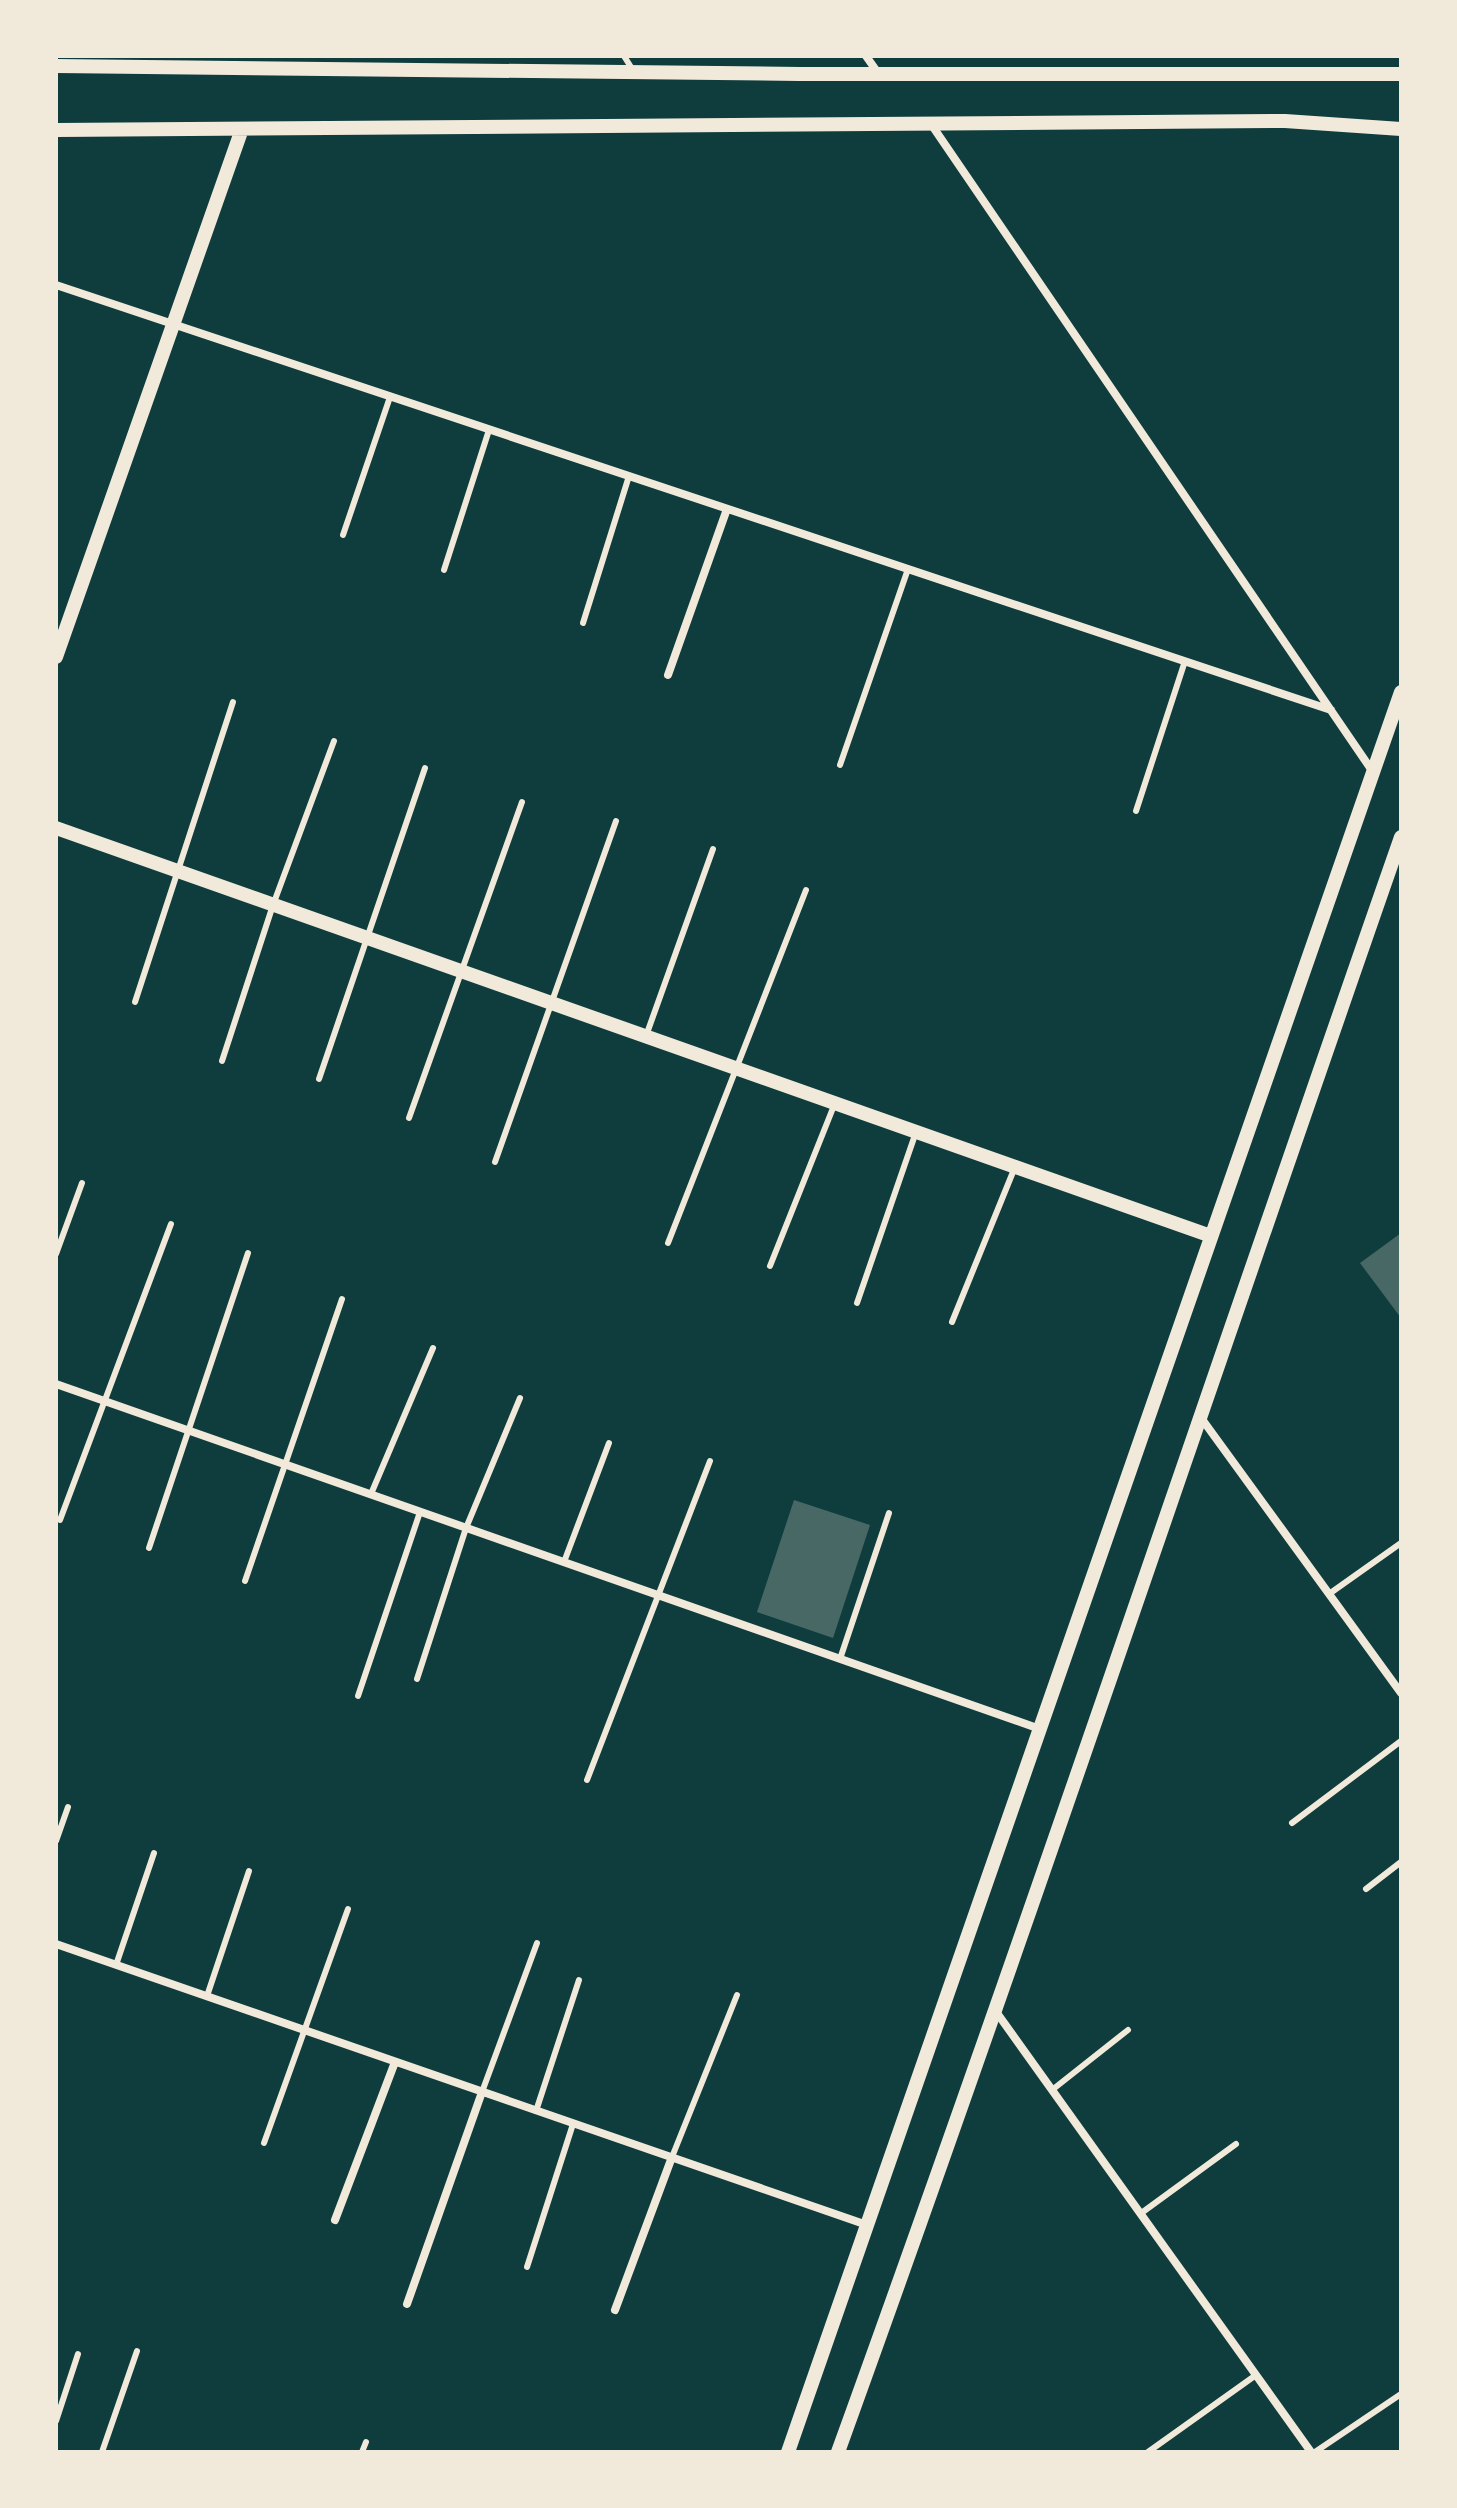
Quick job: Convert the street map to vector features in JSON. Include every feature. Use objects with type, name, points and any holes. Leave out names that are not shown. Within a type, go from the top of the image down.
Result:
[{"type":"street","points":[[866,56],[879,74]]},
{"type":"street","points":[[56,66],[208,61],[634,72],[1401,74]]},
{"type":"street","points":[[56,130],[1285,121],[1401,129]]},
{"type":"street","points":[[931,124],[1373,772]]},
{"type":"street","points":[[56,657],[242,129]]},
{"type":"street","points":[[56,285],[1331,710]]},
{"type":"street","points":[[668,675],[727,509]]},
{"type":"street","points":[[788,2452],[1401,692]]},
{"type":"street","points":[[56,828],[1211,1236]]},
{"type":"street","points":[[838,2452],[997,2013],[1199,1415],[1401,837]]},
{"type":"street","points":[[56,1384],[1040,1729]]},
{"type":"street","points":[[1199,1415],[1401,1693]]},
{"type":"street","points":[[56,1944],[867,2225]]},
{"type":"street","points":[[997,2013],[1313,2452]]},
{"type":"street","points":[[335,2220],[395,2062]]},
{"type":"street","points":[[407,2304],[482,2092]]},
{"type":"street","points":[[615,2310],[672,2157]]},
{"type":"lane","points":[[624,56],[634,72]]},
{"type":"lane","points":[[343,535],[390,397]]},
{"type":"lane","points":[[444,570],[489,430]]},
{"type":"lane","points":[[583,623],[629,476]]},
{"type":"lane","points":[[840,765],[908,569]]},
{"type":"lane","points":[[1136,811],[1185,661]]},
{"type":"lane","points":[[135,1002],[233,702]]},
{"type":"lane","points":[[222,1061],[273,905],[334,741]]},
{"type":"lane","points":[[319,1079],[425,768]]},
{"type":"lane","points":[[409,1118],[522,802]]},
{"type":"lane","points":[[495,1162],[616,821]]},
{"type":"lane","points":[[646,1036],[713,849]]},
{"type":"lane","points":[[668,1243],[806,890]]},
{"type":"lane","points":[[770,1266],[835,1103]]},
{"type":"lane","points":[[857,1303],[916,1132]]},
{"type":"lane","points":[[952,1322],[1015,1167]]},
{"type":"lane","points":[[56,1254],[82,1183]]},
{"type":"lane","points":[[60,1520],[102,1400],[171,1224]]},
{"type":"lane","points":[[149,1548],[248,1253]]},
{"type":"lane","points":[[245,1581],[342,1299]]},
{"type":"lane","points":[[371,1494],[433,1348]]},
{"type":"lane","points":[[417,1679],[466,1528],[520,1398]]},
{"type":"lane","points":[[564,1562],[609,1443]]},
{"type":"lane","points":[[587,1780],[656,1594],[710,1461]]},
{"type":"lane","points":[[358,1696],[420,1512]]},
{"type":"lane","points":[[840,1659],[889,1513]]},
{"type":"lane","points":[[1329,1594],[1401,1543]]},
{"type":"lane","points":[[1292,1823],[1401,1741]]},
{"type":"lane","points":[[56,1841],[68,1807]]},
{"type":"lane","points":[[116,1965],[154,1853]]},
{"type":"lane","points":[[1366,1889],[1401,1862]]},
{"type":"lane","points":[[207,1996],[249,1871]]},
{"type":"lane","points":[[264,2143],[348,1909]]},
{"type":"lane","points":[[482,2092],[537,1943]]},
{"type":"lane","points":[[536,2111],[579,1980]]},
{"type":"lane","points":[[672,2157],[737,1995]]},
{"type":"lane","points":[[1052,2090],[1128,2030]]},
{"type":"lane","points":[[527,2267],[573,2124]]},
{"type":"lane","points":[[1140,2214],[1236,2144]]},
{"type":"lane","points":[[102,2452],[137,2351]]},
{"type":"lane","points":[[56,2421],[78,2354]]},
{"type":"lane","points":[[1148,2452],[1256,2375]]},
{"type":"lane","points":[[1313,2452],[1401,2394]]},
{"type":"lane","points":[[362,2452],[366,2442]]},
{"type":"building","points":[[1401,1233],[1401,1318],[1360,1263]]},
{"type":"building","points":[[794,1500],[870,1525],[833,1638],[757,1612]]}]
